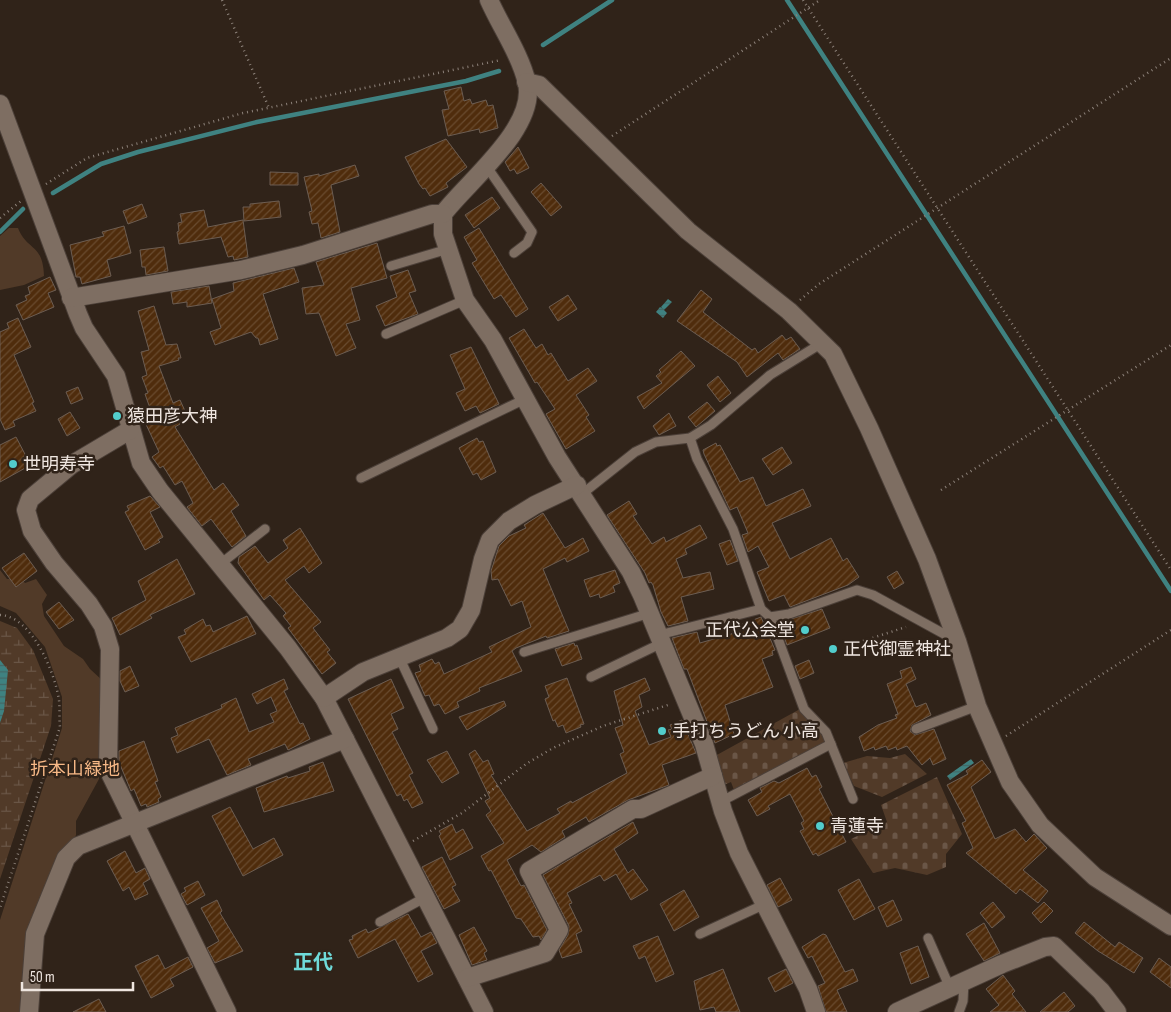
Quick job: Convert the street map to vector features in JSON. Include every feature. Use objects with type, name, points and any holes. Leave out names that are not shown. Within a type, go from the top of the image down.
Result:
[{"type":"street","points":[[489,0],[518,57],[526,82],[527,102],[524,114],[488,167],[443,214],[443,234],[465,300],[493,340],[557,457],[631,572],[704,744],[720,802],[739,853],[808,990],[816,1012]]},
{"type":"street","points":[[526,82],[539,85],[598,145],[688,231],[789,312],[833,354],[873,437],[927,559],[957,641],[977,706],[1010,782],[1040,826],[1096,877],[1171,926]]},
{"type":"street","points":[[0,104],[71,298],[84,328],[116,376],[124,397],[130,430],[141,463],[160,492],[288,648],[324,698],[402,847],[484,1012]]},
{"type":"street","points":[[71,298],[241,270],[303,255],[432,214],[443,214]]},
{"type":"street","points":[[130,430],[71,465],[30,499],[26,510],[32,531],[54,562],[89,604],[103,626],[110,649],[108,769],[227,1012]]},
{"type":"street","points":[[324,698],[363,672],[447,638],[460,629],[471,610],[483,559],[490,540],[509,521],[535,505],[579,490]]},
{"type":"street","points":[[29,1012],[29,992],[35,934],[66,858],[78,846],[345,739]]},
{"type":"street","points":[[467,978],[545,953],[559,930],[529,871],[633,809],[642,809],[714,776]]},
{"type":"street","points":[[897,1012],[1045,947],[1054,946],[1101,991],[1117,1012]]},
{"type":"street","points":[[29,992],[40,1012]]},
{"type":"lane","points":[[488,167],[532,232],[527,243],[514,253]]},
{"type":"lane","points":[[391,266],[448,249]]},
{"type":"lane","points":[[386,334],[465,300]]},
{"type":"lane","points":[[579,490],[635,452],[656,442],[690,438],[711,425],[770,375],[822,343]]},
{"type":"lane","points":[[361,478],[525,399]]},
{"type":"lane","points":[[690,438],[697,459],[733,529],[761,609],[770,616],[804,709],[826,732],[853,799]]},
{"type":"lane","points":[[219,564],[265,529]]},
{"type":"lane","points":[[770,616],[789,614],[856,590],[873,595],[957,641]]},
{"type":"lane","points":[[591,677],[661,639],[761,609]]},
{"type":"lane","points":[[524,652],[650,613]]},
{"type":"lane","points":[[399,657],[433,729]]},
{"type":"lane","points":[[916,729],[977,706]]},
{"type":"lane","points":[[720,802],[831,744]]},
{"type":"lane","points":[[380,922],[426,897]]},
{"type":"lane","points":[[700,934],[765,904]]},
{"type":"lane","points":[[928,938],[957,985],[963,1001],[959,1012]]},
{"type":"path","points":[[222,0],[269,108]]},
{"type":"path","points":[[803,0],[1171,570]]},
{"type":"path","points":[[598,145],[820,0]]},
{"type":"path","points":[[0,218],[32,192],[87,158],[243,113],[518,57]]},
{"type":"path","points":[[789,312],[820,284],[1171,58]]},
{"type":"path","points":[[941,490],[1068,412],[1171,345]]},
{"type":"path","points":[[0,615],[20,622],[40,647],[59,699],[60,728],[0,908]]},
{"type":"path","points":[[862,641],[921,621]]},
{"type":"path","points":[[1000,739],[1171,630]]},
{"type":"path","points":[[402,847],[462,813],[526,764],[552,748],[602,726],[684,699]]},
{"type":"green space","points":[[9,228],[18,228],[26,241],[38,252],[43,265],[44,276],[24,285],[0,290],[0,236]]},
{"type":"green space","name":"折本山緑地","points":[[0,570],[7,579],[21,579],[25,583],[36,579],[47,595],[42,604],[44,616],[64,646],[83,659],[90,669],[103,681],[99,779],[76,821],[76,835],[45,901],[25,1012],[0,1012],[0,920],[62,728],[62,697],[45,647],[16,613],[0,606]]},
{"type":"green space","points":[[0,621],[17,628],[33,650],[53,699],[51,726],[0,879]]},
{"type":"green space","points":[[800,709],[820,728],[827,741],[734,790],[731,782],[724,785],[715,756]]},
{"type":"green space","points":[[905,754],[927,774],[882,797],[854,786],[843,763],[867,756],[890,758]]},
{"type":"green space","points":[[937,777],[962,834],[946,854],[946,867],[927,875],[895,868],[873,873],[851,839],[887,822],[881,805]]},
{"type":"water","points":[[668,299],[672,302],[664,310],[667,313],[663,318],[656,312],[660,307],[663,309],[661,307]]},
{"type":"water","points":[[0,660],[8,670],[4,711],[0,723]]},
{"type":"water","points":[[971,759],[974,763],[950,780],[947,776]]},
{"type":"building","points":[[461,87],[464,101],[470,99],[472,104],[486,100],[488,106],[493,105],[498,128],[480,133],[479,129],[448,136],[442,110],[449,109],[444,91]]},
{"type":"building","points":[[446,139],[467,167],[446,183],[448,187],[430,196],[425,188],[423,189],[419,184],[405,157]]},
{"type":"building","points":[[518,147],[529,168],[517,174],[514,169],[510,171],[505,162]]},
{"type":"building","points":[[355,165],[359,176],[331,185],[340,232],[321,238],[318,223],[312,224],[309,212],[312,211],[304,177],[319,174],[319,176]]},
{"type":"building","points":[[270,172],[298,173],[298,185],[270,185]]},
{"type":"building","points":[[541,183],[562,207],[551,216],[531,192]]},
{"type":"building","points":[[492,197],[500,208],[474,228],[465,215]]},
{"type":"building","points":[[279,201],[281,217],[244,221],[243,207],[250,207],[250,204]]},
{"type":"building","points":[[142,204],[147,217],[128,224],[123,211]]},
{"type":"building","points":[[204,210],[208,227],[243,220],[248,257],[234,260],[233,256],[228,257],[221,237],[179,244],[177,232],[179,231],[178,223],[182,222],[180,214]]},
{"type":"building","points":[[124,226],[131,253],[107,260],[111,276],[82,284],[80,277],[76,277],[70,245],[104,236],[102,232]]},
{"type":"building","points":[[479,228],[528,309],[516,317],[501,295],[494,299],[472,263],[477,260],[464,237]]},
{"type":"building","points":[[377,243],[387,278],[351,288],[360,320],[346,324],[356,348],[336,356],[319,313],[306,314],[302,288],[324,285],[316,262]]},
{"type":"building","points":[[164,247],[168,271],[146,275],[145,267],[142,267],[140,250]]},
{"type":"building","points":[[294,268],[299,282],[263,294],[278,339],[260,345],[258,338],[251,332],[215,345],[210,332],[221,328],[212,299],[234,291],[233,283]]},
{"type":"building","points":[[408,270],[416,291],[409,293],[418,314],[385,326],[376,306],[397,297],[390,276]]},
{"type":"building","points":[[50,277],[56,290],[48,293],[54,307],[23,320],[16,305],[27,300],[25,296],[30,294],[28,287]]},
{"type":"building","points":[[209,286],[212,303],[187,307],[187,302],[173,304],[171,292]]},
{"type":"building","points":[[701,290],[712,299],[703,312],[752,350],[755,348],[758,353],[782,335],[786,340],[791,337],[800,349],[783,360],[778,353],[747,377],[737,362],[677,321]]},
{"type":"building","points":[[568,295],[577,309],[558,321],[549,307]]},
{"type":"building","points":[[154,306],[166,345],[177,344],[181,358],[159,366],[173,403],[180,400],[185,411],[175,415],[180,424],[175,427],[214,490],[223,483],[239,505],[231,511],[246,536],[232,547],[211,519],[202,526],[187,507],[193,503],[182,481],[175,485],[163,466],[160,468],[152,457],[159,452],[143,418],[152,414],[145,394],[148,393],[142,377],[147,375],[141,352],[149,350],[138,311]]},
{"type":"building","points":[[18,318],[31,347],[14,355],[36,411],[13,421],[15,426],[5,430],[0,419],[0,332],[9,328],[7,323]]},
{"type":"building","points":[[524,329],[536,348],[542,344],[548,355],[551,353],[568,381],[588,368],[597,381],[576,395],[589,415],[586,417],[595,431],[566,449],[546,414],[555,409],[537,382],[535,383],[509,338]]},
{"type":"building","points":[[471,347],[499,404],[480,413],[476,406],[465,411],[456,393],[465,389],[450,355]]},
{"type":"building","points":[[681,351],[695,366],[644,409],[637,397],[662,383],[656,376],[661,372],[659,370]]},
{"type":"building","points":[[718,376],[731,393],[720,402],[707,385]]},
{"type":"building","points":[[78,387],[83,399],[71,404],[66,392]]},
{"type":"building","points":[[707,402],[715,411],[696,427],[688,417]]},
{"type":"building","points":[[70,412],[80,428],[67,436],[58,419]]},
{"type":"building","points":[[669,413],[676,426],[659,435],[653,426]]},
{"type":"building","name":"世明寿寺","points":[[16,437],[27,458],[23,460],[27,467],[0,482],[0,445]]},
{"type":"building","points":[[477,438],[479,442],[483,441],[496,472],[481,480],[477,473],[473,475],[459,448]]},
{"type":"building","points":[[716,443],[717,446],[720,445],[740,482],[753,477],[766,506],[803,489],[811,506],[772,523],[790,559],[831,538],[843,561],[847,558],[859,577],[848,585],[790,607],[784,595],[769,601],[757,572],[769,567],[758,546],[748,552],[742,535],[748,533],[737,507],[730,510],[704,454],[703,450]]},
{"type":"building","points":[[782,447],[792,463],[773,475],[762,459]]},
{"type":"building","points":[[150,496],[160,507],[150,512],[163,537],[158,540],[160,542],[145,550],[125,512],[129,510],[127,506]]},
{"type":"building","points":[[629,501],[637,514],[633,516],[652,544],[664,537],[666,542],[700,525],[707,538],[685,549],[687,554],[676,559],[683,578],[710,572],[714,589],[681,597],[688,621],[668,626],[661,612],[653,585],[651,582],[649,583],[645,573],[607,515]]},
{"type":"building","points":[[543,513],[565,548],[583,538],[589,551],[567,562],[565,558],[543,569],[569,631],[547,638],[546,636],[516,648],[512,651],[522,671],[479,688],[480,691],[457,702],[459,707],[445,714],[439,704],[434,706],[429,695],[425,696],[415,673],[421,671],[419,665],[432,659],[435,664],[439,662],[444,674],[492,652],[489,647],[531,627],[522,601],[511,606],[498,579],[492,580],[491,571],[499,546],[509,536],[526,528],[524,525]]},
{"type":"building","points":[[300,528],[322,563],[309,573],[304,566],[285,580],[321,622],[313,628],[330,650],[327,652],[336,663],[322,674],[288,628],[291,626],[283,616],[286,613],[270,595],[264,600],[238,563],[239,557],[255,546],[268,563],[288,548],[283,540]]},
{"type":"building","points":[[730,540],[738,561],[727,565],[719,544]]},
{"type":"building","points":[[24,553],[37,571],[16,587],[2,568]]},
{"type":"building","points":[[177,559],[195,594],[150,615],[152,618],[120,635],[112,618],[146,600],[138,581]]},
{"type":"building","points":[[615,570],[620,583],[613,586],[615,592],[600,598],[599,594],[590,597],[584,580]]},
{"type":"building","points":[[897,571],[904,583],[894,589],[887,577]]},
{"type":"building","points":[[59,602],[74,620],[59,629],[46,612]]},
{"type":"building","name":"正代公会堂","points":[[822,609],[830,628],[787,645],[779,623]]},
{"type":"building","points":[[247,616],[256,634],[191,662],[178,637],[186,634],[184,630],[203,619],[206,626],[210,625],[213,632]]},
{"type":"building","points":[[761,617],[775,650],[772,651],[773,655],[762,659],[773,687],[725,705],[734,734],[715,743],[687,669],[684,669],[672,638],[697,632],[700,643],[738,632],[741,629],[740,625]]},
{"type":"building","points":[[574,643],[575,646],[577,645],[582,659],[562,666],[555,649]]},
{"type":"building","points":[[809,660],[814,673],[800,679],[795,666]]},
{"type":"building","points":[[130,666],[139,686],[125,692],[120,681],[120,671]]},
{"type":"building","points":[[911,667],[916,679],[906,684],[916,707],[926,703],[931,715],[912,725],[910,731],[915,735],[934,729],[946,759],[933,765],[930,758],[922,765],[907,746],[897,750],[896,747],[888,750],[886,746],[875,750],[874,747],[864,751],[859,737],[878,725],[897,718],[895,715],[898,714],[887,684],[902,678],[900,671]]},
{"type":"building","points":[[567,678],[584,724],[566,733],[563,725],[558,727],[555,720],[553,721],[545,699],[549,697],[545,686]]},
{"type":"building","points":[[645,678],[650,690],[639,695],[642,707],[635,711],[649,745],[671,737],[668,730],[672,729],[670,725],[682,720],[696,753],[662,765],[669,785],[628,800],[589,822],[586,817],[562,831],[565,837],[541,852],[532,845],[507,860],[521,886],[524,885],[547,930],[541,940],[539,936],[533,937],[521,919],[516,918],[491,870],[489,871],[481,856],[504,843],[486,815],[491,811],[485,801],[490,798],[469,754],[475,750],[483,762],[488,760],[494,774],[491,775],[527,831],[560,813],[557,809],[571,801],[572,803],[627,773],[620,754],[624,752],[615,728],[623,725],[614,691]]},
{"type":"building","points":[[284,679],[288,689],[284,691],[300,724],[303,723],[310,739],[288,750],[285,744],[248,759],[251,765],[227,775],[209,739],[177,753],[171,738],[178,735],[175,728],[222,708],[221,705],[236,698],[249,732],[274,722],[270,714],[277,711],[271,697],[257,704],[252,694]]},
{"type":"building","points":[[391,679],[404,708],[391,714],[398,729],[392,732],[413,773],[409,775],[423,803],[412,808],[407,799],[404,801],[401,794],[397,796],[348,699]]},
{"type":"building","points":[[504,701],[506,706],[467,730],[459,717]]},
{"type":"building","points":[[144,741],[158,781],[155,782],[161,797],[158,799],[159,802],[147,807],[146,804],[141,806],[134,789],[131,791],[119,762],[119,751]]},
{"type":"building","points":[[447,751],[459,773],[442,783],[427,760]]},
{"type":"building","points":[[982,760],[991,772],[971,787],[995,839],[1015,829],[1026,842],[1034,834],[1047,848],[1023,870],[1048,891],[1038,903],[1020,889],[1016,894],[966,853],[973,848],[962,823],[966,821],[947,785],[968,774],[966,771]]},
{"type":"building","points":[[323,762],[334,791],[264,812],[256,788],[287,776],[288,778],[310,771],[309,767]]},
{"type":"building","points":[[807,768],[812,777],[816,775],[822,787],[819,789],[846,842],[818,856],[816,853],[813,855],[800,831],[804,829],[801,823],[804,821],[790,794],[768,806],[770,809],[757,816],[748,800],[762,792],[760,788],[774,781],[779,783]]},
{"type":"building","points":[[230,807],[253,849],[274,838],[283,855],[243,876],[212,816]]},
{"type":"building","points":[[633,822],[638,833],[614,849],[628,873],[633,869],[648,890],[631,900],[616,874],[604,881],[600,875],[567,893],[572,903],[569,904],[582,931],[576,934],[582,952],[562,958],[559,950],[568,935],[569,926],[543,875]]},
{"type":"building","points":[[452,824],[456,833],[463,829],[473,848],[450,860],[439,836],[441,834],[439,831]]},
{"type":"building","points":[[125,851],[136,873],[145,868],[150,879],[143,883],[148,894],[135,900],[129,887],[123,891],[107,861]]},
{"type":"building","points":[[442,857],[456,885],[452,887],[460,901],[444,909],[422,867]]},
{"type":"building","points":[[780,878],[792,900],[778,907],[767,885]]},
{"type":"building","points":[[859,879],[875,909],[854,920],[838,890]]},
{"type":"building","points":[[198,881],[205,895],[187,905],[181,894],[186,891],[184,888]]},
{"type":"building","points":[[684,890],[699,917],[674,931],[660,904]]},
{"type":"building","points":[[217,900],[222,911],[220,913],[243,951],[215,963],[207,948],[219,941],[201,908]]},
{"type":"building","points":[[893,900],[902,920],[887,927],[878,907]]},
{"type":"building","points":[[993,902],[1005,917],[992,928],[980,913]]},
{"type":"building","points":[[1044,902],[1053,911],[1041,923],[1032,913]]},
{"type":"building","points":[[408,914],[421,937],[431,932],[437,943],[421,951],[433,974],[418,982],[395,939],[358,958],[349,940],[353,939],[352,936],[366,929],[368,933]]},
{"type":"building","points":[[1084,922],[1115,947],[1119,942],[1143,958],[1134,973],[1098,951],[1075,933]]},
{"type":"building","points":[[984,923],[1000,953],[984,961],[966,934]]},
{"type":"building","points":[[474,927],[487,951],[484,953],[487,960],[472,965],[459,935]]},
{"type":"building","points":[[823,934],[826,935],[845,972],[853,969],[858,981],[837,990],[847,1012],[826,1012],[818,986],[825,983],[812,956],[808,958],[802,947]]},
{"type":"building","points":[[658,936],[674,974],[656,982],[645,956],[639,959],[633,946]]},
{"type":"building","points":[[918,946],[929,977],[911,984],[900,953]]},
{"type":"building","points":[[158,955],[165,969],[188,957],[193,967],[170,979],[174,986],[151,998],[135,966]]},
{"type":"building","points":[[1159,958],[1171,967],[1171,988],[1150,972]]},
{"type":"building","points":[[723,969],[740,1012],[716,1012],[714,1007],[700,1010],[694,981]]},
{"type":"building","points":[[786,969],[793,983],[775,992],[768,978]]},
{"type":"building","points":[[1003,975],[1015,991],[1012,994],[1026,1012],[990,1012],[999,1005],[986,989]]},
{"type":"building","points":[[1064,992],[1075,1006],[1068,1012],[1040,1012]]},
{"type":"building","points":[[99,999],[106,1012],[73,1012]]},
{"type":"waterway","points":[[543,45],[612,0]]},
{"type":"waterway","points":[[787,0],[1171,591]]},
{"type":"waterway","points":[[53,193],[101,164],[138,152],[257,122],[466,81],[499,71]]},
{"type":"waterway","points":[[0,232],[23,209]]},
{"type":"place","name":"猿田彦大神","points":[[117,416]]},
{"type":"place","name":"世明寿寺","points":[[13,464]]},
{"type":"place","name":"正代公会堂","points":[[805,630]]},
{"type":"place","name":"正代御霊神社","points":[[833,649]]},
{"type":"place","name":"手打ちうどん 小高","points":[[662,731]]},
{"type":"place","name":"青蓮寺","points":[[820,826]]},
{"type":"district","name":"正代","points":[[313,962]]}]
